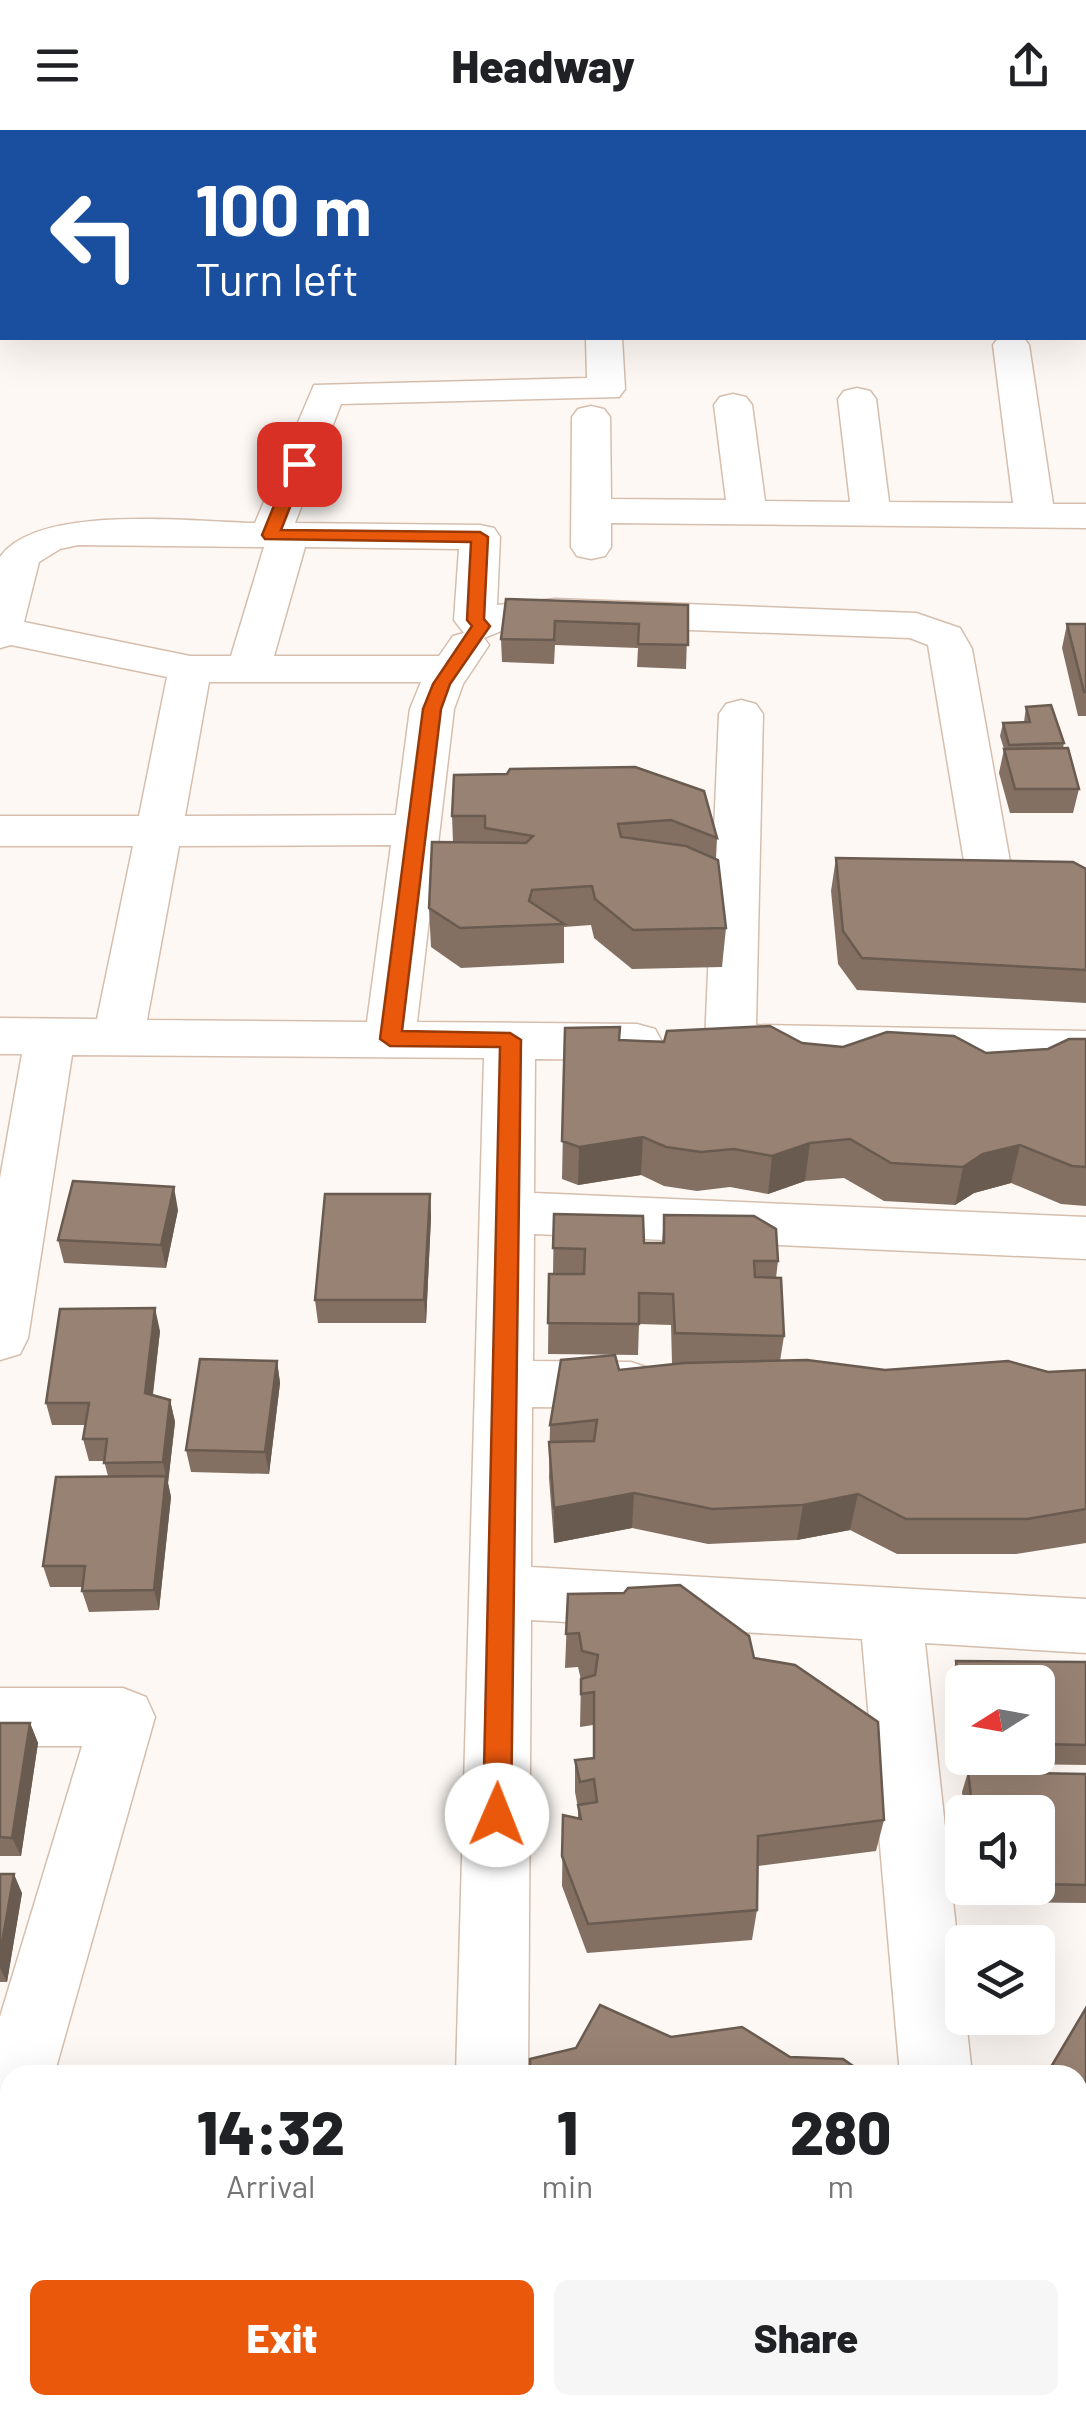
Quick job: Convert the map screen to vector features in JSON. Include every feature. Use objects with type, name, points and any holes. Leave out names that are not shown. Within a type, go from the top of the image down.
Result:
[{"type":"street","points":[[248,669],[279,535],[327,393],[606,389],[604,340]]},
{"type":"street","points":[[1011,345],[1036,516]]},
{"type":"street","points":[[857,399],[872,514]]},
{"type":"street","points":[[733,405],[747,513]]},
{"type":"street","points":[[591,417],[591,529],[747,513],[1086,516]]},
{"type":"street","points":[[451,669],[190,669],[1,631],[18,559],[26,550],[51,538],[78,533],[480,537],[476,620],[482,626]]},
{"type":"street","points":[[390,1039],[432,709],[451,669],[490,619],[520,613],[618,613],[916,626],[944,638],[951,649],[988,868]]},
{"type":"street","points":[[119,1036],[162,830],[190,669]]},
{"type":"street","points":[[730,1043],[741,714]]},
{"type":"street","points":[[0,831],[417,830]]},
{"type":"street","points":[[0,1338],[25,1036],[1086,1049]]},
{"type":"street","points":[[492,2065],[510,1040]]},
{"type":"street","points":[[507,1212],[1086,1238]]},
{"type":"street","points":[[504,1384],[679,1386]]},
{"type":"street","points":[[501,1592],[1086,1626]]},
{"type":"street","points":[[890,1614],[935,2065]]},
{"type":"street","points":[[0,1717],[123,1717],[21,2065]]},
{"type":"building","points":[[506,599],[688,605],[688,645],[638,644],[639,624],[555,621],[554,640],[501,639]]},
{"type":"building","points":[[1067,624],[1086,624],[1086,692],[1084,692]]},
{"type":"building","points":[[1051,705],[1064,743],[1009,745],[1003,723],[1030,722],[1026,707]]},
{"type":"building","points":[[1068,748],[1079,789],[1015,789],[1004,749]]},
{"type":"building","points":[[635,767],[704,791],[717,838],[671,820],[618,824],[621,837],[686,846],[718,860],[726,928],[633,930],[595,899],[592,886],[532,890],[529,901],[564,924],[460,928],[429,908],[432,842],[526,843],[533,836],[485,828],[485,816],[452,816],[454,775],[507,774],[510,769]]},
{"type":"building","points":[[836,858],[1073,862],[1086,869],[1086,970],[862,958],[843,931]]},
{"type":"building","points":[[770,1026],[802,1043],[843,1047],[887,1032],[954,1036],[986,1053],[1048,1049],[1069,1039],[1086,1039],[1086,1167],[1072,1166],[1020,1145],[983,1154],[963,1167],[891,1163],[850,1139],[810,1143],[772,1156],[734,1149],[701,1152],[666,1147],[643,1137],[579,1147],[562,1141],[565,1028],[620,1027],[619,1040],[664,1042],[667,1031]]},
{"type":"building","points":[[73,1181],[174,1187],[161,1245],[58,1240]]},
{"type":"building","points":[[325,1194],[430,1194],[424,1300],[315,1300]]},
{"type":"building","points":[[554,1214],[643,1216],[644,1243],[664,1243],[664,1215],[754,1216],[776,1229],[778,1261],[754,1261],[755,1277],[781,1278],[784,1336],[675,1333],[673,1294],[639,1293],[639,1324],[548,1323],[549,1274],[584,1274],[585,1249],[553,1248]]},
{"type":"building","points":[[155,1308],[145,1393],[170,1400],[163,1462],[104,1463],[107,1439],[83,1439],[89,1403],[46,1403],[60,1309]]},
{"type":"building","points":[[615,1355],[619,1370],[684,1363],[807,1360],[885,1370],[1008,1361],[1048,1372],[1086,1370],[1086,1509],[1027,1519],[906,1519],[858,1494],[803,1505],[712,1509],[634,1493],[554,1508],[549,1442],[594,1441],[597,1420],[550,1425],[561,1360]]},
{"type":"building","points":[[200,1359],[277,1361],[265,1452],[186,1450]]},
{"type":"building","points":[[166,1476],[154,1590],[82,1591],[85,1566],[43,1566],[56,1477]]},
{"type":"building","points":[[680,1585],[749,1636],[754,1658],[795,1665],[878,1722],[884,1820],[758,1836],[757,1910],[588,1924],[562,1856],[563,1815],[581,1819],[578,1805],[597,1802],[594,1779],[580,1782],[575,1760],[594,1758],[594,1692],[581,1694],[581,1679],[595,1675],[598,1655],[582,1651],[579,1633],[566,1634],[568,1594],[624,1593],[628,1588]]},
{"type":"building","points":[[956,1661],[1086,1662],[1086,1745],[1055,1744],[1055,1665],[956,1665]]},
{"type":"building","points":[[0,1723],[30,1723],[12,1838],[0,1837]]},
{"type":"building","points":[[1086,1774],[1086,1885],[1055,1884],[1055,1795],[971,1795],[968,1775]]},
{"type":"building","points":[[0,1874],[14,1874],[0,1954]]},
{"type":"building","points":[[600,2005],[671,2037],[742,2027],[790,2057],[843,2059],[852,2065],[530,2065],[530,2059],[576,2048]]},
{"type":"building","points":[[1086,2008],[1086,2065],[1052,2065]]},
{"type":"route","points":[[299,464],[270,535],[480,537],[476,620],[482,626],[442,684],[432,709],[390,1039],[510,1040],[497,1815]]}]
